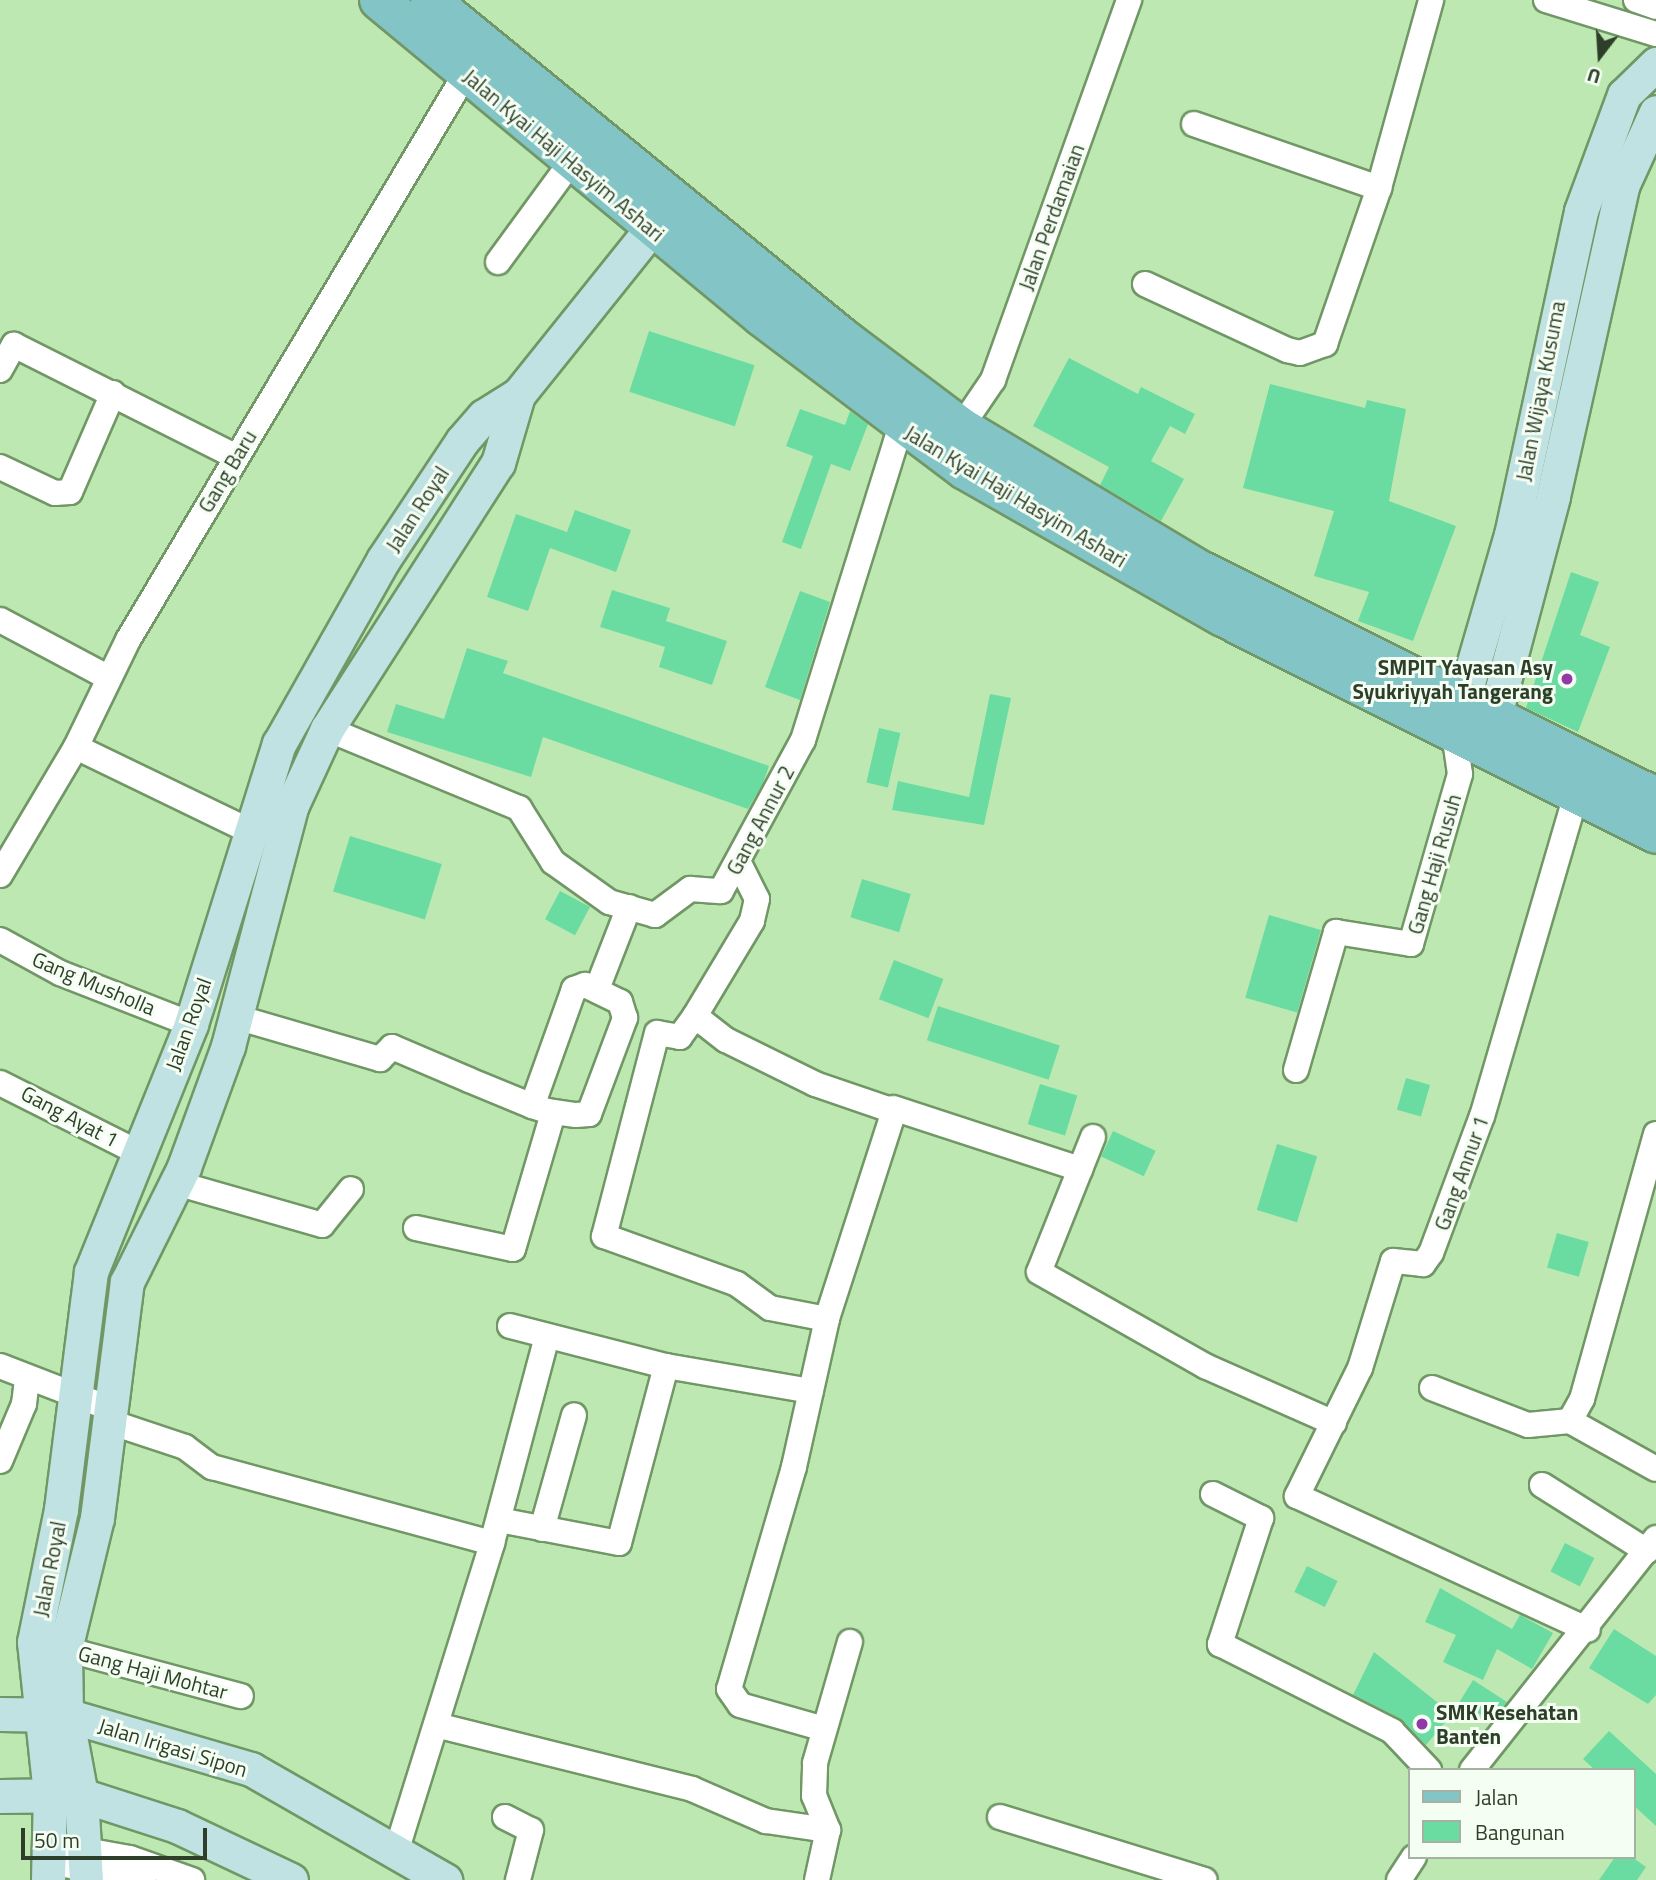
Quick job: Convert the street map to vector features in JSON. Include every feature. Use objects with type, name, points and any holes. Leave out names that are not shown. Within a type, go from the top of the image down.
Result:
[{"type":"main road","name":"Jalan Kyai Haji Hasyim Ashari","points":[[379,0],[572,161],[663,214],[961,427],[1471,736],[1576,795],[1656,834]]},
{"type":"main road","name":"Jalan Kyai Haji Hasyim Ashari","points":[[430,0],[663,214],[901,426],[1167,587],[1471,736],[1656,797]]},
{"type":"street","name":"Jalan Perdamaian","points":[[961,427],[993,380],[1129,0]]},
{"type":"street","points":[[1145,284],[1287,350],[1317,350],[1333,334],[1379,188],[1431,0]]},
{"type":"street","points":[[1546,0],[1656,33]]},
{"type":"street","points":[[1636,0],[1656,7]]},
{"type":"street","name":"Jalan Wijaya Kusuma","points":[[1471,736],[1559,290],[1603,138],[1623,95],[1656,64]]},
{"type":"street","name":"Gang Baru","points":[[1,872],[76,747],[109,678],[235,456],[466,73]]},
{"type":"street","name":"Jalan Wijaya Kusuma","points":[[1471,736],[1553,496],[1620,196],[1656,112]]},
{"type":"street","points":[[1194,124],[1379,188]]},
{"type":"street","points":[[498,262],[572,161]]},
{"type":"street","name":"Jalan Royal","points":[[53,1718],[34,1642],[74,1397],[91,1272],[191,1024],[248,830],[279,744],[383,560],[462,441],[484,416],[518,395],[663,214]]},
{"type":"street","points":[[0,370],[13,345],[235,456]]},
{"type":"street","points":[[0,467],[55,493],[70,492],[113,393]]},
{"type":"street","name":"Jalan Royal","points":[[53,1718],[65,1648],[97,1518],[127,1282],[176,1182],[236,1017],[291,807],[327,729],[498,463],[518,395]]},
{"type":"street","name":"Gang Annur 2","points":[[327,729],[519,808],[553,862],[609,902],[655,915],[690,889],[721,891],[739,863],[803,740],[901,426]]},
{"type":"street","points":[[1521,492],[1553,496]]},
{"type":"street","points":[[0,620],[109,678]]},
{"type":"street","name":"Gang Haji Rusuh","points":[[1296,1070],[1336,932],[1411,944],[1471,736]]},
{"type":"street","points":[[76,747],[248,830]]},
{"type":"street","name":"Gang Annur 1","points":[[1576,795],[1482,1115],[1431,1253],[1423,1264],[1393,1261],[1360,1368],[1334,1423],[1298,1488],[1299,1502],[1588,1630]]},
{"type":"street","points":[[739,863],[757,899],[752,921],[680,1037],[657,1033],[604,1236],[737,1283],[770,1308],[827,1319]]},
{"type":"street","points":[[597,989],[629,907]]},
{"type":"street","name":"Gang Musholla","points":[[0,940],[60,973],[191,1024]]},
{"type":"street","points":[[236,1017],[380,1059],[392,1047],[542,1109],[589,1114],[625,1018],[620,1002],[597,989],[578,986],[570,994],[542,1109],[513,1249],[416,1228]]},
{"type":"street","points":[[695,1016],[726,1040],[815,1084],[1080,1170]]},
{"type":"street","name":"Gang Ayat 1","points":[[0,1083],[139,1153]]},
{"type":"street","points":[[821,1728],[740,1705],[729,1689],[811,1391],[827,1319],[893,1108]]},
{"type":"street","points":[[1570,1422],[1582,1399],[1647,1198],[1656,1134]]},
{"type":"street","points":[[1093,1137],[1041,1274],[1205,1366],[1334,1423]]},
{"type":"street","points":[[176,1182],[322,1225],[351,1189]]},
{"type":"street","points":[[510,1326],[666,1366],[811,1391]]},
{"type":"street","points":[[396,1852],[495,1532],[547,1336]]},
{"type":"street","points":[[0,1366],[185,1447],[212,1467],[495,1532],[542,1529],[616,1544],[623,1539],[666,1366]]},
{"type":"street","points":[[0,1461],[24,1404],[27,1380]]},
{"type":"street","points":[[1432,1388],[1528,1425],[1570,1422],[1656,1469]]},
{"type":"street","points":[[542,1529],[573,1416]]},
{"type":"street","points":[[1474,1768],[1588,1630],[1651,1545],[1542,1485]]},
{"type":"street","points":[[1213,1494],[1261,1518],[1220,1644],[1392,1731],[1427,1768]]},
{"type":"street","points":[[817,1880],[828,1830],[814,1796],[821,1728],[850,1642]]},
{"type":"street","name":"Gang Haji Mohtar","points":[[65,1648],[241,1696]]},
{"type":"street","name":"Jalan Irigasi Sipon","points":[[0,1714],[53,1718],[251,1769],[445,1880]]},
{"type":"street","points":[[53,1718],[65,1791],[86,1865]]},
{"type":"street","points":[[436,1725],[692,1789],[766,1821],[828,1830]]},
{"type":"street","points":[[65,1791],[50,1862],[189,1878]]},
{"type":"street","points":[[0,1796],[65,1791],[177,1826],[291,1880]]},
{"type":"street","points":[[505,1816],[531,1830],[518,1880]]},
{"type":"street","points":[[1000,1817],[1205,1880]]},
{"type":"street","points":[[1399,1880],[1413,1859]]},
{"type":"street","points":[[86,1865],[143,1880]]},
{"type":"building","points":[[649,331],[755,365],[735,426],[629,392]]},
{"type":"building","points":[[1069,358],[1138,394],[1141,387],[1195,414],[1185,434],[1170,426],[1151,461],[1184,479],[1161,521],[1100,485],[1109,467],[1033,426]]},
{"type":"building","points":[[1270,384],[1365,408],[1367,400],[1406,409],[1389,501],[1456,526],[1413,641],[1358,621],[1369,592],[1314,576],[1334,511],[1243,488]]},
{"type":"building","points":[[800,409],[845,425],[850,411],[868,424],[850,471],[831,464],[801,549],[782,542],[813,456],[786,446]]},
{"type":"building","points":[[575,510],[631,530],[616,572],[550,548],[528,611],[487,597],[516,514],[567,532]]},
{"type":"building","name":"SMPIT Yayasan Asy Syukriyyah Tangerang","points":[[1571,572],[1599,582],[1580,635],[1610,647],[1578,732],[1526,708]]},
{"type":"building","points":[[612,590],[670,608],[666,621],[727,641],[712,685],[659,667],[665,647],[600,627]]},
{"type":"building","points":[[800,591],[830,602],[800,700],[765,687]]},
{"type":"building","points":[[467,648],[508,661],[503,673],[769,766],[763,783],[748,809],[543,737],[531,777],[387,732],[396,704],[444,719]]},
{"type":"building","points":[[990,694],[1011,698],[984,825],[892,810],[898,781],[969,797]]},
{"type":"building","points":[[879,728],[900,733],[888,788],[866,783]]},
{"type":"building","points":[[350,836],[442,864],[425,920],[333,891]]},
{"type":"building","points":[[862,879],[911,894],[899,932],[850,917]]},
{"type":"building","points":[[560,891],[590,907],[575,935],[545,919]]},
{"type":"building","points":[[1269,915],[1321,930],[1297,1013],[1245,998]]},
{"type":"building","points":[[894,960],[943,979],[928,1018],[879,999]]},
{"type":"building","points":[[938,1006],[1060,1046],[1049,1080],[927,1040]]},
{"type":"building","points":[[1406,1078],[1430,1085],[1421,1117],[1397,1110]]},
{"type":"building","points":[[1040,1084],[1077,1095],[1065,1136],[1028,1124]]},
{"type":"building","points":[[1113,1131],[1156,1151],[1144,1176],[1101,1156]]},
{"type":"building","points":[[1277,1144],[1317,1156],[1297,1222],[1257,1210]]},
{"type":"building","points":[[1557,1233],[1589,1242],[1579,1277],[1547,1268]]},
{"type":"building","points":[[1565,1543],[1594,1558],[1580,1586],[1550,1572]]},
{"type":"building","points":[[1307,1566],[1338,1581],[1325,1607],[1294,1592]]},
{"type":"building","points":[[1440,1588],[1512,1629],[1520,1615],[1553,1633],[1532,1669],[1497,1649],[1483,1680],[1443,1662],[1456,1635],[1425,1622]]},
{"type":"building","points":[[1614,1629],[1656,1656],[1656,1695],[1648,1704],[1589,1668]]},
{"type":"building","points":[[1374,1652],[1452,1714],[1426,1745],[1399,1718],[1353,1695]]},
{"type":"building","points":[[1473,1680],[1507,1702],[1493,1719],[1457,1706]]},
{"type":"building","points":[[1609,1731],[1656,1774],[1656,1826],[1635,1807],[1635,1768],[1593,1768],[1583,1759]]},
{"type":"building","points":[[1614,1859],[1635,1859],[1646,1867],[1637,1880],[1599,1880]]},
{"type":"place","name":"SMPIT Yayasan Asy Syukriyyah Tangerang","points":[[1567,679]]},
{"type":"place","name":"SMK Kesehatan Banten","points":[[1422,1724]]}]
